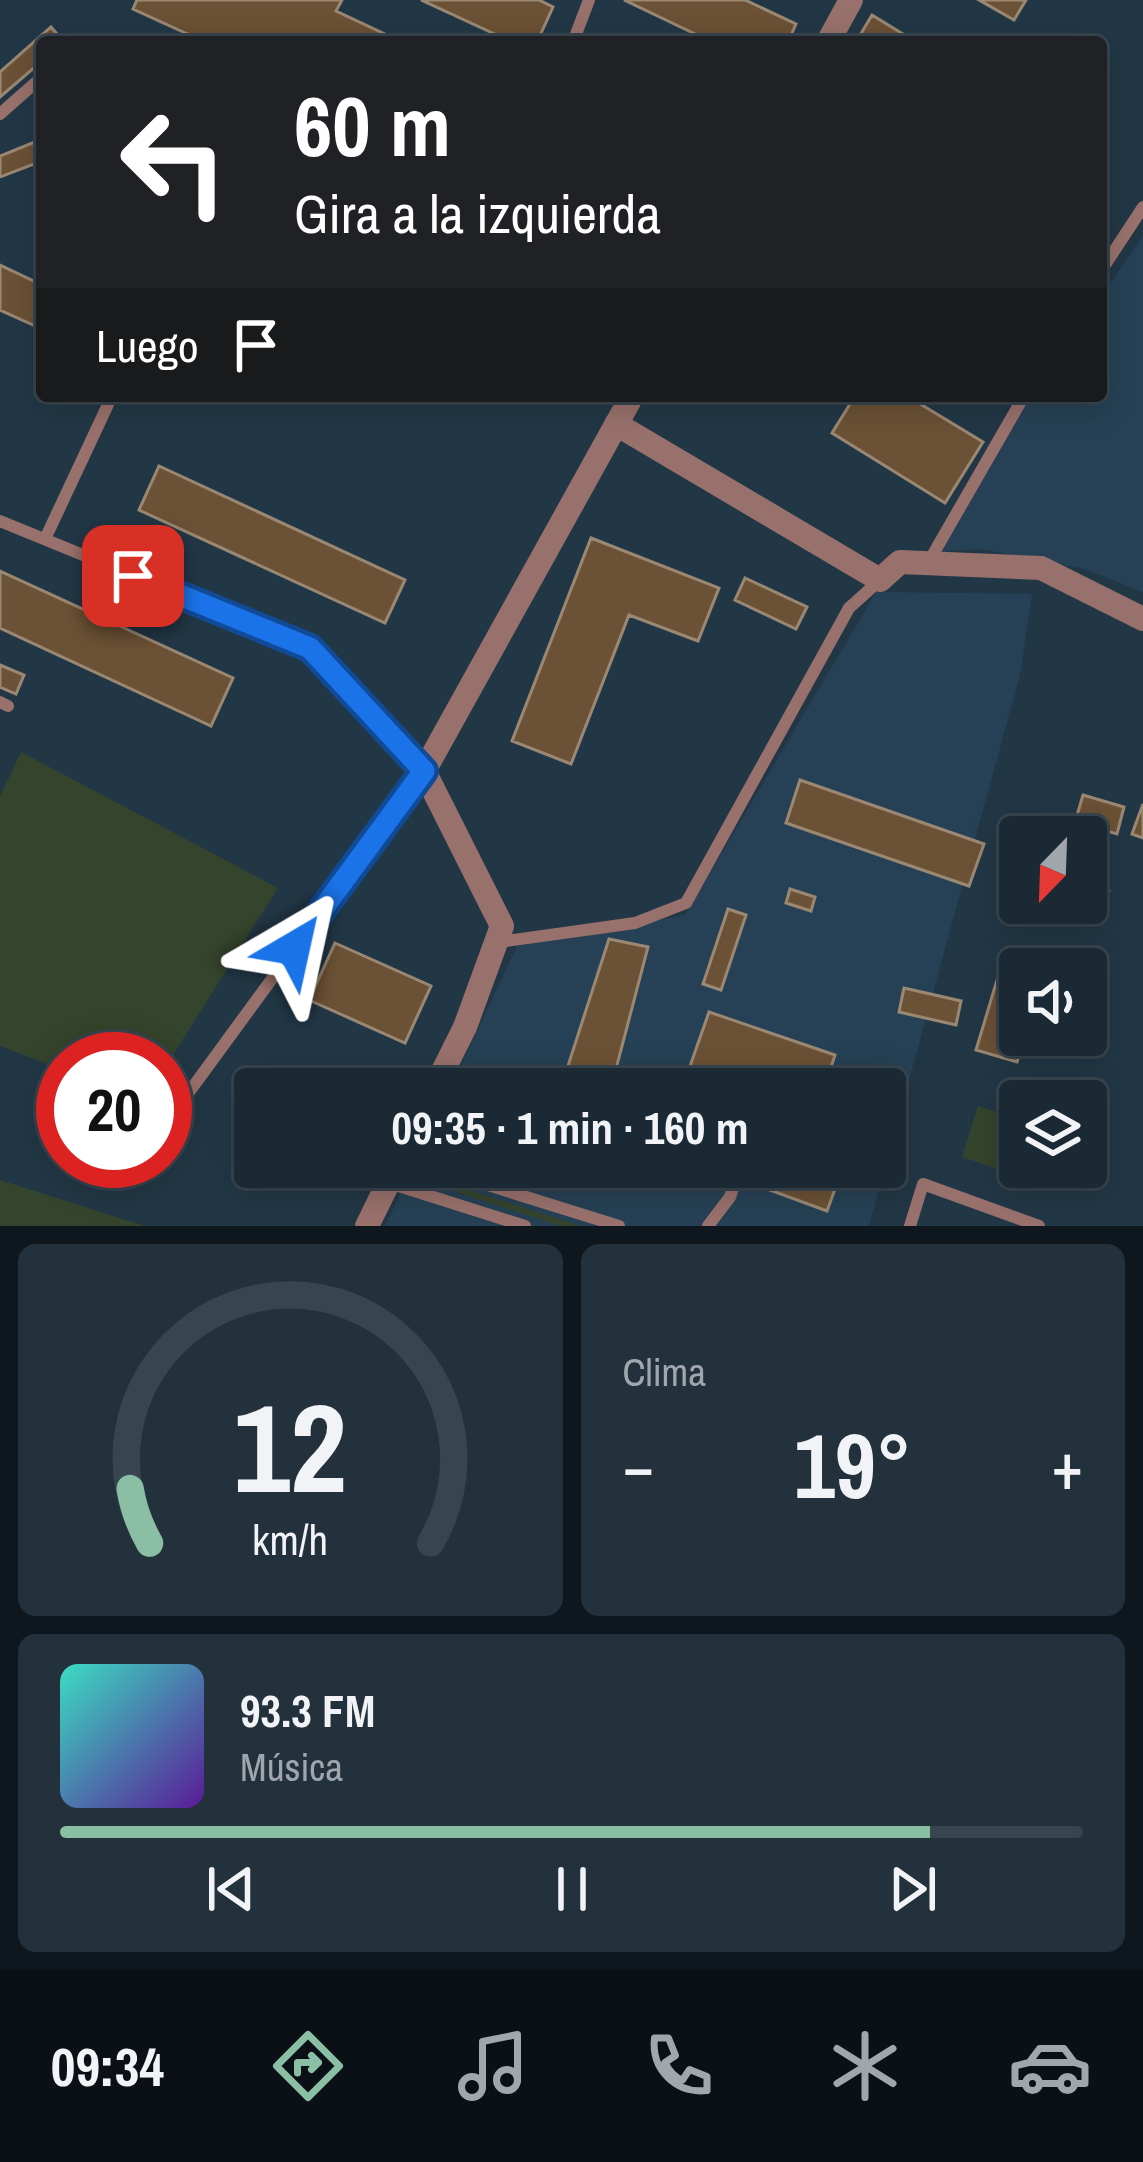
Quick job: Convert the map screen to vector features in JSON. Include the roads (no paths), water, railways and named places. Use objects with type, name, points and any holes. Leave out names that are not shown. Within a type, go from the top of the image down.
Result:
[{"type":"street","points":[[831,36],[851,0]]},
{"type":"street","points":[[444,1068],[502,926],[424,771],[629,402]]},
{"type":"street","points":[[616,424],[880,580],[900,562],[1041,568],[1143,619]]},
{"type":"street","points":[[367,1226],[386,1188]]},
{"type":"lane","points":[[575,36],[589,0]]},
{"type":"lane","points":[[0,113],[36,82]]},
{"type":"lane","points":[[1107,262],[1143,207]]},
{"type":"lane","points":[[45,539],[109,402]]},
{"type":"lane","points":[[927,564],[1021,402]]},
{"type":"lane","points":[[0,521],[310,648],[424,771],[192,1088]]},
{"type":"lane","points":[[499,942],[635,923],[686,903],[849,608],[880,580]]},
{"type":"lane","points":[[910,1226],[922,1184],[1039,1226]]},
{"type":"lane","points":[[426,1188],[525,1226]]},
{"type":"lane","points":[[497,1188],[619,1226]]},
{"type":"lane","points":[[708,1226],[733,1188]]}]
